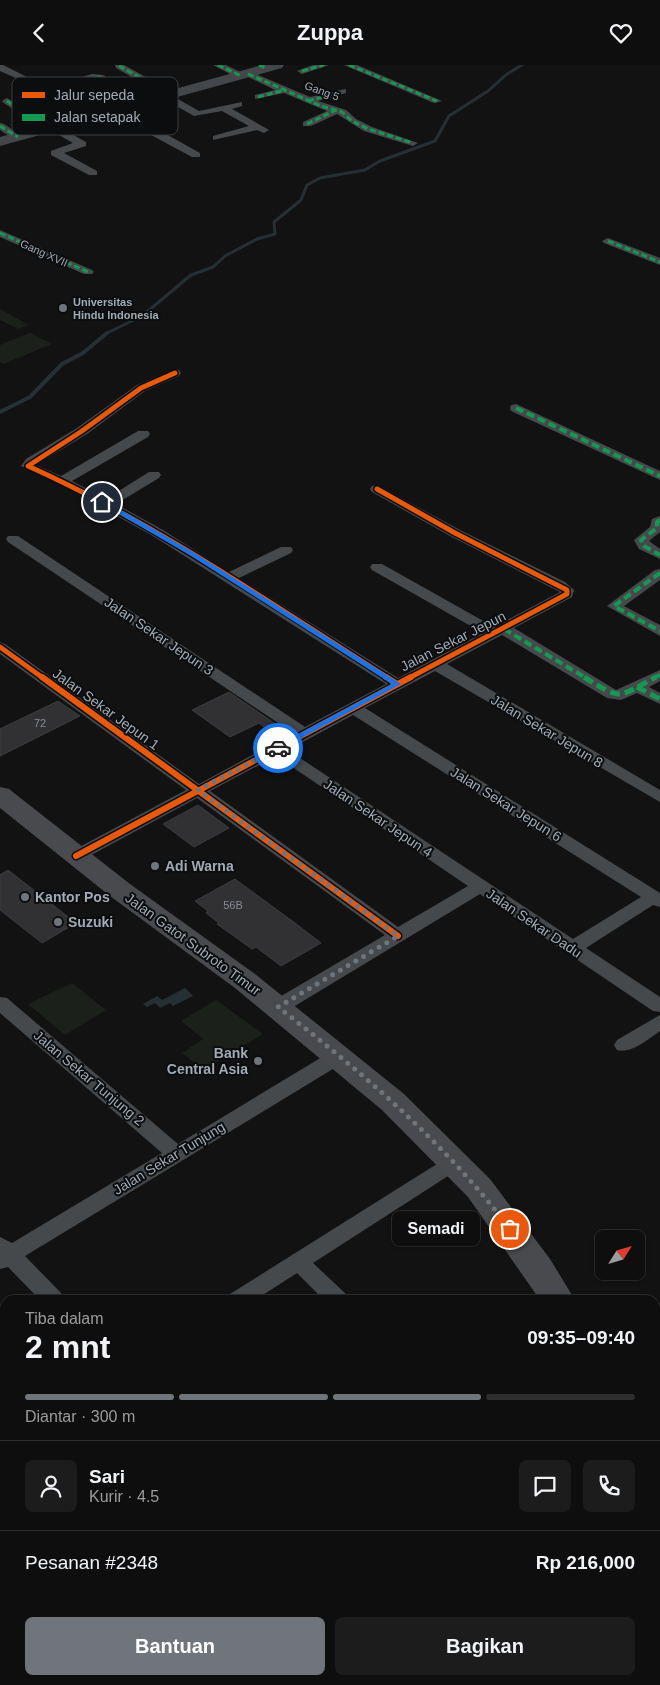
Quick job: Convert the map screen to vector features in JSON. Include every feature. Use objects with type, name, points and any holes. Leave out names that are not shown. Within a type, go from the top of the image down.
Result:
[{"type":"highway","name":"Jalan Gatot Subroto Timur","points":[[0,795],[76,856],[278,1007],[339,1056],[420,1127],[479,1188],[510,1229],[555,1295]]},
{"type":"main road","points":[[178,94],[258,70]]},
{"type":"main road","points":[[0,142],[26,135]]},
{"type":"street","name":"Gang 5","points":[[218,65],[258,70],[285,90],[308,101],[336,110],[368,129],[413,143]]},
{"type":"street","points":[[302,71],[324,65]]},
{"type":"street","points":[[348,65],[437,101]]},
{"type":"street","points":[[0,67],[22,77]]},
{"type":"street","points":[[119,67],[137,77]]},
{"type":"street","points":[[258,97],[285,90]]},
{"type":"street","points":[[308,101],[343,91]]},
{"type":"street","points":[[7,101],[12,104]]},
{"type":"street","points":[[178,101],[198,114],[239,104]]},
{"type":"street","points":[[217,138],[260,129],[223,108]]},
{"type":"street","points":[[307,124],[336,110]]},
{"type":"street","points":[[0,126],[12,133]]},
{"type":"street","points":[[63,135],[82,144],[56,153],[93,173]]},
{"type":"street","points":[[160,135],[196,155]]},
{"type":"street","name":"Gang XVII","points":[[0,233],[88,272]]},
{"type":"street","points":[[608,241],[660,262]]},
{"type":"street","points":[[175,373],[141,388],[82,431],[28,466],[107,504],[229,577],[397,684]]},
{"type":"street","points":[[516,408],[660,476]]},
{"type":"street","points":[[62,481],[143,434]]},
{"type":"street","points":[[107,504],[154,475]]},
{"type":"street","name":"Jalan Sekar Jepun","points":[[76,856],[568,594],[567,590],[455,533],[376,489]]},
{"type":"street","points":[[660,520],[657,522],[657,528],[641,540],[644,546],[660,555]]},
{"type":"street","name":"Jalan Sekar Jepun 3","points":[[13,539],[305,734]]},
{"type":"street","points":[[229,577],[286,549]]},
{"type":"street","points":[[377,567],[499,631]]},
{"type":"street","points":[[660,573],[614,606],[660,631]]},
{"type":"street","name":"Jalan Sekar Jepun","points":[[499,631],[613,695],[621,695],[660,675]]},
{"type":"street","name":"Jalan Sekar Jepun 1","points":[[0,647],[398,936]]},
{"type":"street","name":"Jalan Sekar Jepun 8","points":[[435,665],[660,797]]},
{"type":"street","points":[[637,687],[660,699]]},
{"type":"street","name":"Jalan Sekar Jepun 6","points":[[353,708],[656,899]]},
{"type":"street","name":"Jalan Sekar Jepun 4","points":[[276,749],[480,886]]},
{"type":"street","name":"Jalan Sekar Dadu","points":[[278,1007],[480,886],[660,1007]]},
{"type":"street","points":[[572,948],[656,899]]},
{"type":"street","name":"Jalan Sekar Tunjung 2","points":[[0,1003],[177,1153]]},
{"type":"street","points":[[624,1045],[660,1023]]},
{"type":"street","name":"Jalan Sekar Tunjung","points":[[3,1254],[339,1056]]},
{"type":"street","points":[[246,1295],[455,1162]]},
{"type":"street","points":[[3,1254],[48,1295]]},
{"type":"street","points":[[299,1261],[333,1295]]},
{"type":"shaded area","points":[[0,309],[29,325],[18,329],[0,320]]},
{"type":"shaded area","points":[[30,333],[52,344],[3,364],[0,362],[0,345]]},
{"type":"shaded area","points":[[72,983],[106,1010],[65,1035],[28,1004]]},
{"type":"shaded area","points":[[185,988],[193,996],[173,1006],[170,1003],[160,1008],[155,1003],[147,1007],[143,1004],[157,996],[162,1000]]},
{"type":"shaded area","points":[[216,1000],[263,1034],[204,1070],[182,1053],[203,1039],[181,1021]]},
{"type":"building","points":[[229,692],[280,727],[270,732],[259,723],[230,737],[192,710]]},
{"type":"building","points":[[58,701],[80,716],[0,756],[0,729]]},
{"type":"building","points":[[198,805],[229,828],[194,847],[163,824]]},
{"type":"building","points":[[8,870],[76,923],[42,943],[0,910],[0,875]]},
{"type":"building","points":[[235,879],[321,943],[281,966],[256,947],[252,949],[217,924],[219,923],[206,913],[208,911],[195,901]]},
{"type":"waterway","points":[[107,333],[142,316],[191,275],[213,267],[225,256],[257,239],[275,234],[274,222],[301,200],[307,185],[320,178],[365,170],[380,161],[435,141],[449,116],[488,91],[507,74],[522,65]]},
{"type":"waterway","points":[[0,412],[30,397],[62,364],[83,353],[107,333]]},
{"type":"marked path","points":[[218,65],[241,76]]},
{"type":"marked path","points":[[259,65],[266,68]]},
{"type":"marked path","points":[[302,71],[324,65]]},
{"type":"marked path","points":[[349,65],[437,101]]},
{"type":"marked path","points":[[119,66],[139,77]]},
{"type":"marked path","points":[[248,74],[321,106],[342,112],[352,121],[368,129],[413,143]]},
{"type":"marked path","points":[[92,77],[100,77]]},
{"type":"marked path","points":[[258,97],[285,90]]},
{"type":"marked path","points":[[308,101],[343,91]]},
{"type":"marked path","points":[[7,101],[12,104]]},
{"type":"marked path","points":[[307,124],[336,110]]},
{"type":"marked path","points":[[0,126],[12,133]]},
{"type":"marked path","points":[[0,233],[88,272]]},
{"type":"marked path","points":[[608,241],[660,262]]},
{"type":"marked path","points":[[516,408],[660,476]]},
{"type":"marked path","points":[[660,520],[657,522],[657,528],[641,540],[644,546],[660,555]]},
{"type":"marked path","points":[[660,573],[614,606],[660,631]]},
{"type":"marked path","points":[[504,629],[613,695],[621,695],[660,675]]},
{"type":"marked path","points":[[637,687],[660,699]]},
{"type":"cycle path","points":[[175,373],[141,388],[82,431],[31,462],[28,466],[77,488],[158,533],[397,684]]},
{"type":"cycle path","points":[[76,856],[567,594],[567,590],[560,585],[455,533],[377,489]]},
{"type":"cycle path","points":[[0,647],[398,936]]},
{"type":"way so far","points":[[278,748],[198,790],[398,936],[278,1007],[359,1073],[420,1127],[479,1188],[510,1229]]},
{"type":"place","name":"Universitas Hindu Indonesia","points":[[63,308]]},
{"type":"place","name":"Adi Warna","points":[[155,866]]},
{"type":"place","name":"Kantor Pos","points":[[25,897]]},
{"type":"place","name":"Suzuki","points":[[58,922]]},
{"type":"place","name":"Bank Central Asia","points":[[258,1061]]},
{"type":"place","name":"Semadi","points":[[510,1229]]},
{"type":"route","points":[[102,502],[158,533],[397,684],[278,748]]}]
